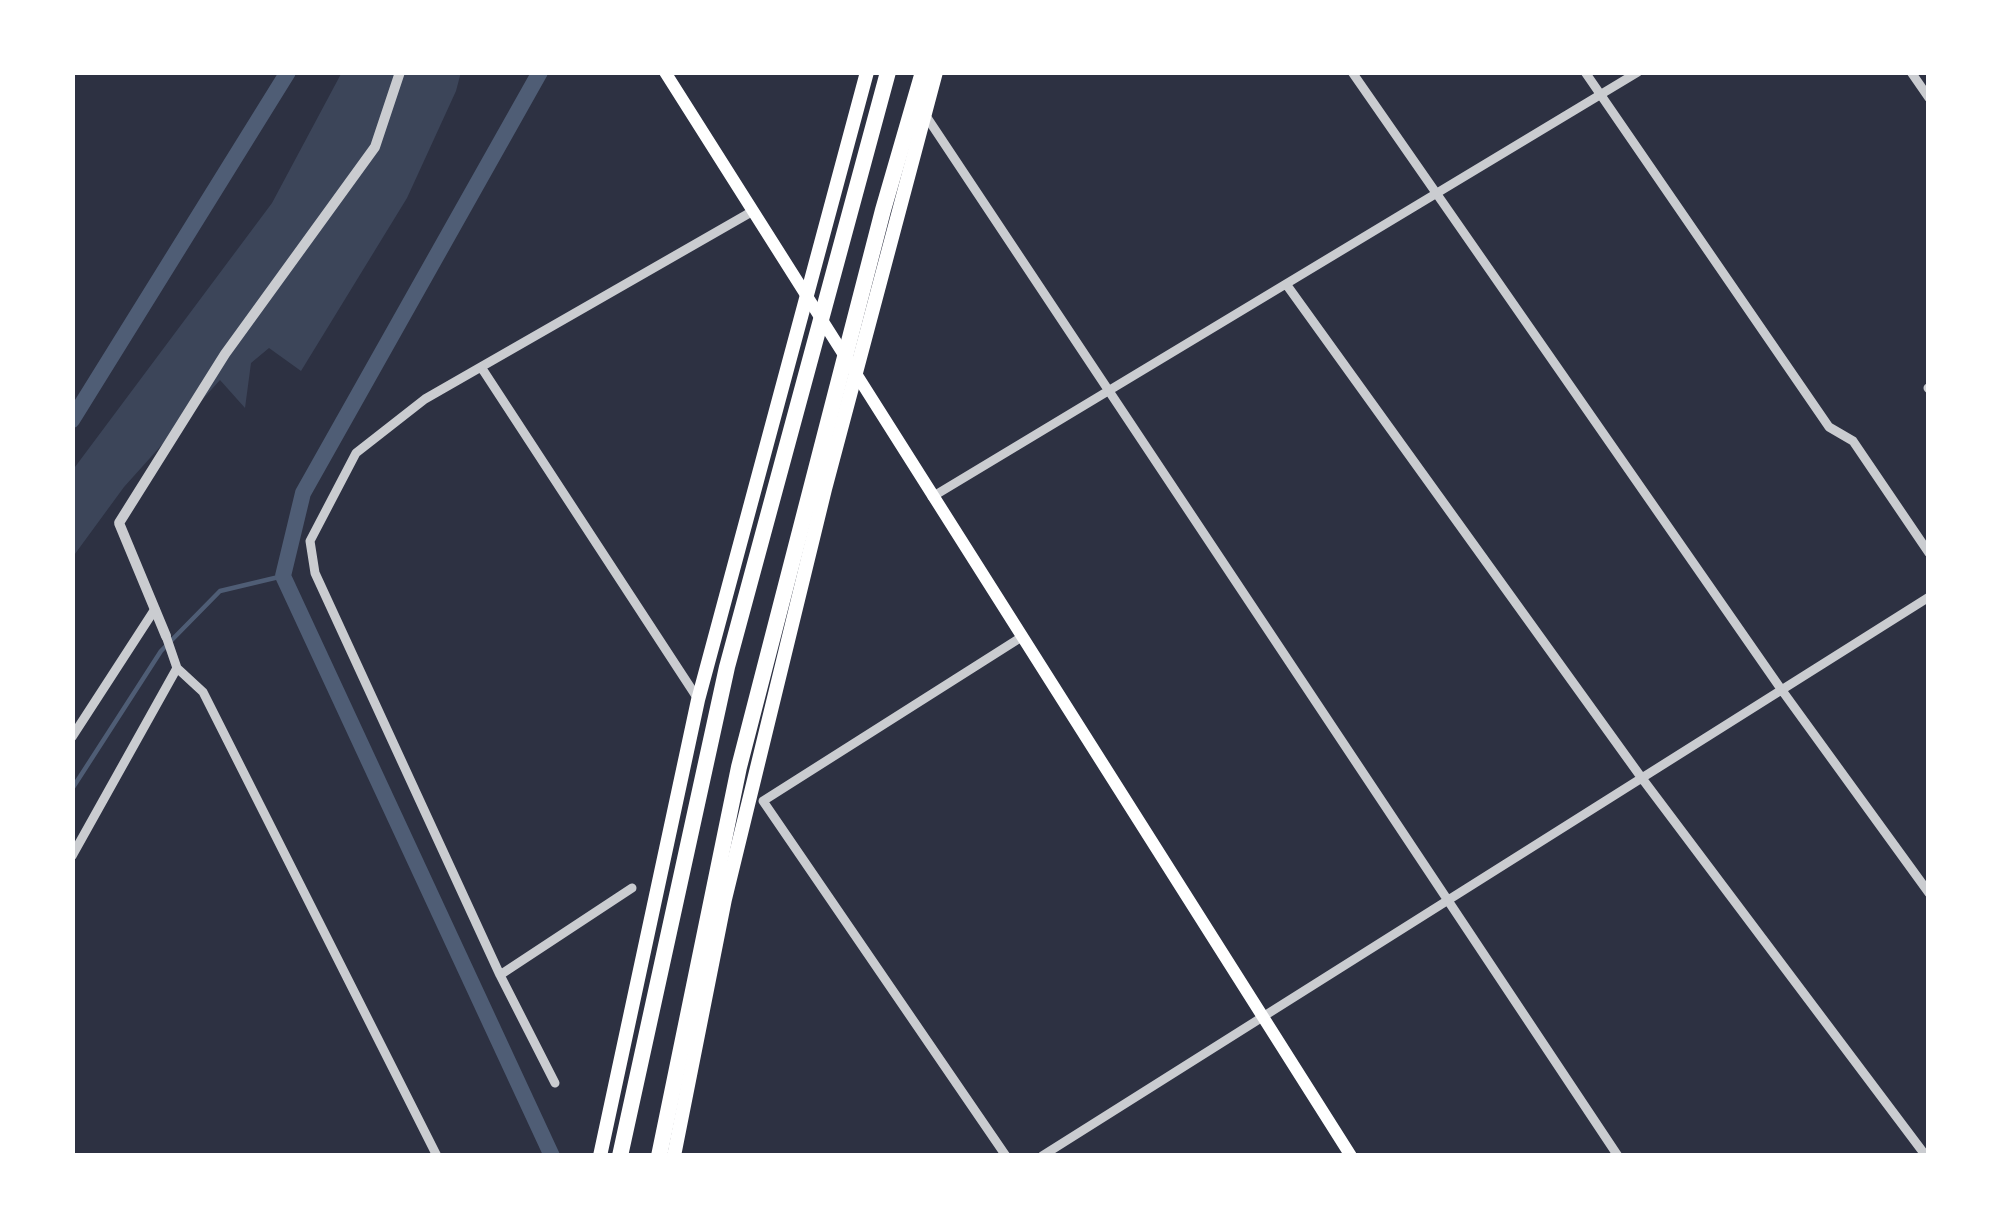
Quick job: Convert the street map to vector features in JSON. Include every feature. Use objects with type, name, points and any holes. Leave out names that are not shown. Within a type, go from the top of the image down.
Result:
[{"type":"highway","points":[[620,1156],[727,667],[888,72]]},
{"type":"highway","points":[[659,1156],[740,767],[923,72]]},
{"type":"main road","points":[[665,72],[1351,1156]]},
{"type":"main road","points":[[600,1156],[698,700],[867,72]]},
{"type":"main road","points":[[674,1156],[725,899],[936,72]]},
{"type":"street","points":[[400,72],[375,148],[225,354],[119,524],[177,668],[203,692],[437,1156]]},
{"type":"street","points":[[1352,72],[1781,689],[1929,893]]},
{"type":"street","points":[[1585,72],[1829,427],[1853,441],[1929,553]]},
{"type":"street","points":[[932,497],[1638,72]]},
{"type":"street","points":[[1911,72],[1929,98]]},
{"type":"street","points":[[924,113],[1618,1156]]},
{"type":"street","points":[[556,1083],[500,975],[315,573],[310,541],[356,453],[425,399],[753,211]]},
{"type":"street","points":[[1286,284],[1641,777],[1926,1156]]},
{"type":"street","points":[[481,367],[698,700]]},
{"type":"street","points":[[1042,1156],[1929,596]]},
{"type":"street","points":[[72,737],[155,609]]},
{"type":"street","points":[[1006,1156],[763,802],[1020,638]]},
{"type":"street","points":[[72,856],[177,668]]},
{"type":"street","points":[[500,975],[632,888]]},
{"type":"shaded area","points":[[342,72],[461,72],[407,198],[301,371],[269,348],[251,363],[245,408],[220,380],[124,487],[72,558],[72,471],[272,203]]},
{"type":"waterway","points":[[72,420],[288,72]]},
{"type":"waterway","points":[[540,72],[303,493],[283,576],[552,1156]]},
{"type":"waterway","points":[[72,789],[161,651],[220,591],[283,576]]}]
